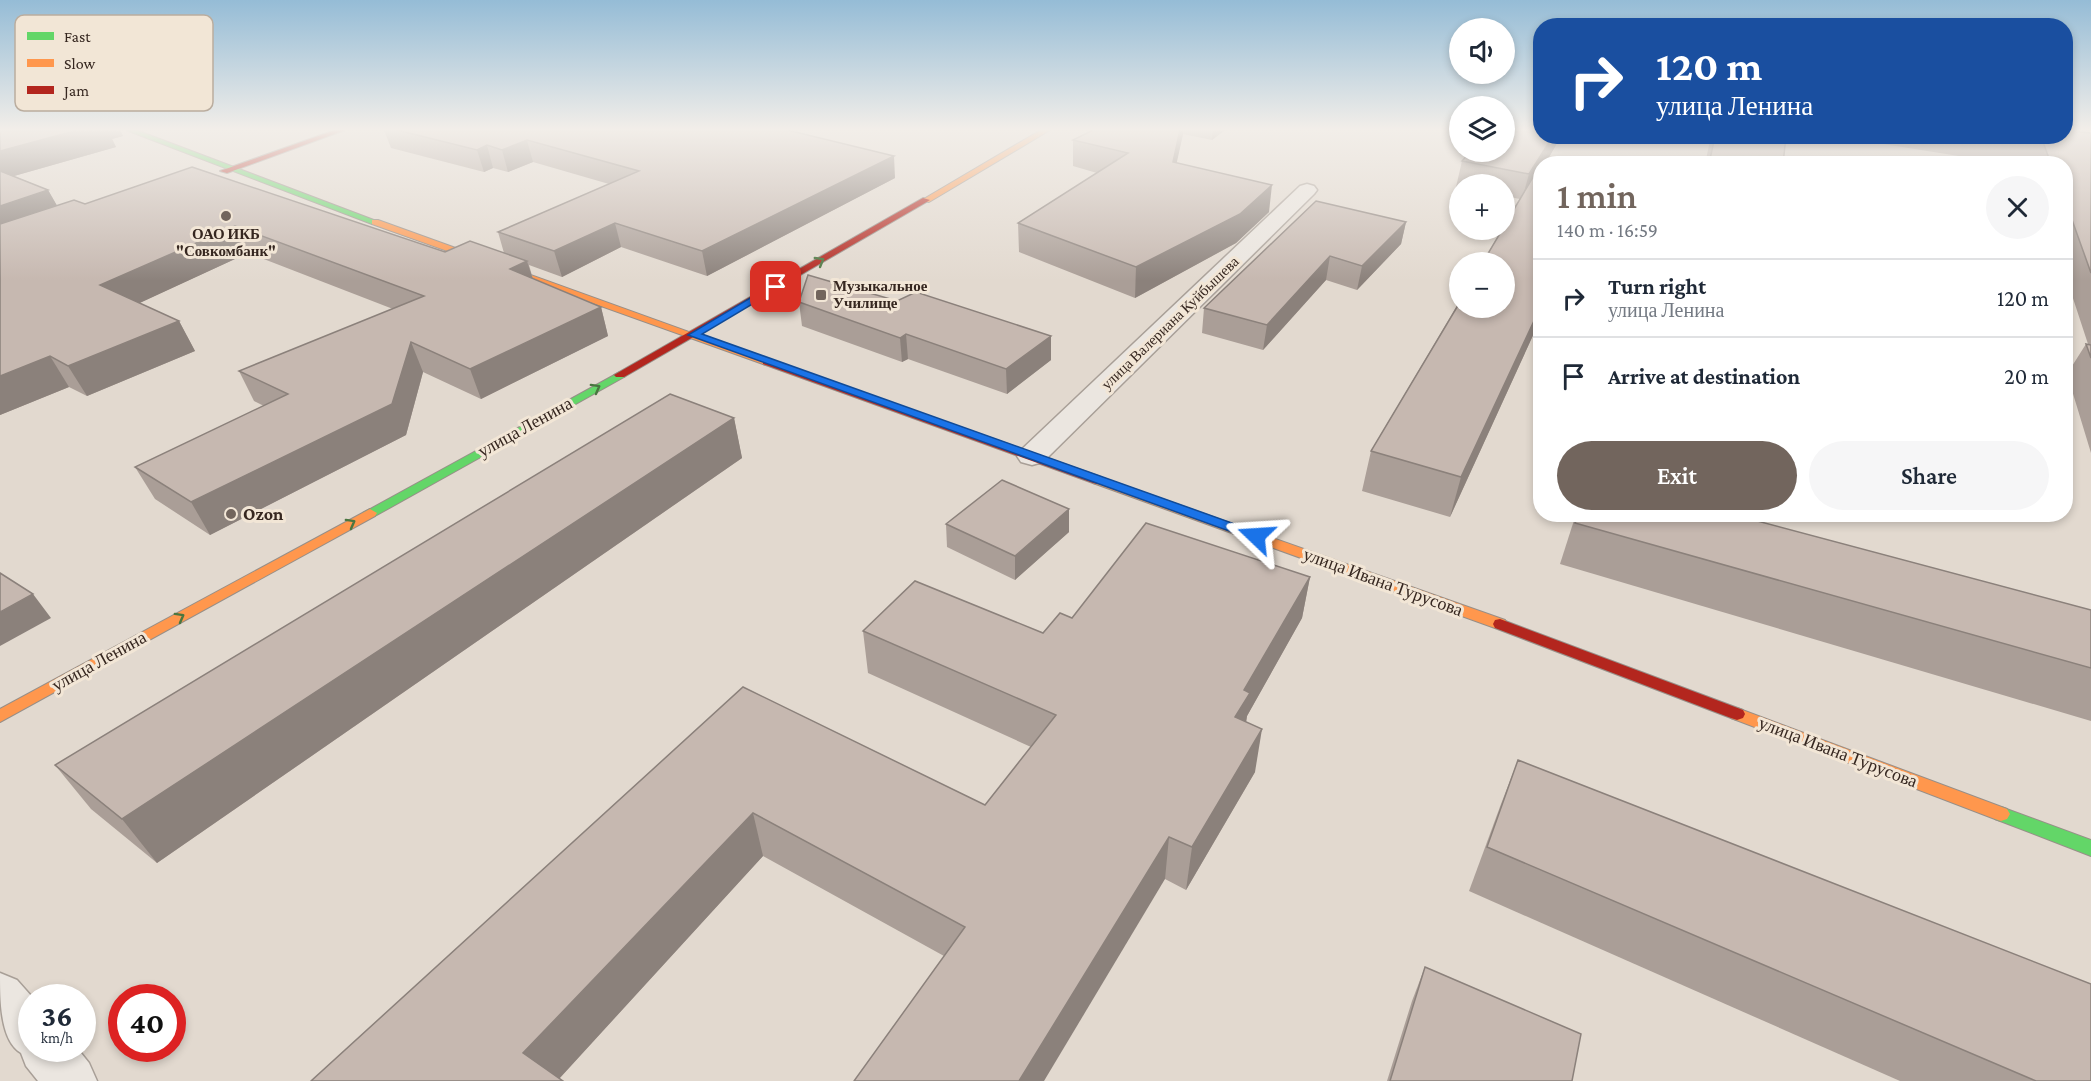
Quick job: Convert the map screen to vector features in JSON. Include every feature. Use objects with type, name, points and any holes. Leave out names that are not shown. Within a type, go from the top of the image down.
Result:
[{"type":"street","name":"улица Ивана Турусова","points":[[266,180],[1479,616],[2091,848]]},
{"type":"street","name":"улица Ленина","points":[[0,716],[693,335],[959,180]]},
{"type":"street","name":"улица Валериана Куйбышева","points":[[1032,456],[1307,190]]},
{"type":"street","points":[[0,996],[18,1017]]},
{"type":"street","points":[[55,1062],[71,1081]]},
{"type":"building","points":[[0,180],[24,180],[48,190],[0,206]]},
{"type":"building","points":[[153,180],[232,180],[445,252],[470,241],[527,261],[510,269],[601,307],[470,369],[411,342],[392,404],[191,502],[135,467],[288,394],[239,371],[424,296],[235,226],[100,285],[179,321],[68,366],[50,356],[0,376],[0,224],[74,200],[85,204]]},
{"type":"building","points":[[617,180],[845,180],[702,251],[615,223],[554,251],[498,232]]},
{"type":"building","points":[[1085,180],[1252,180],[1272,185],[1240,214],[1136,267],[1018,223]]},
{"type":"building","points":[[1533,180],[1533,323],[1461,477],[1371,451],[1450,318],[1515,318],[1515,252],[1489,252],[1496,240],[1515,240],[1515,207]]},
{"type":"building","points":[[2073,180],[2091,180],[2091,273],[2073,223]]},
{"type":"building","points":[[1316,201],[1406,222],[1362,266],[1330,256],[1267,325],[1204,308]]},
{"type":"building","points":[[808,275],[897,301],[916,292],[1051,336],[1006,369],[906,334],[900,338],[799,302]]},
{"type":"building","points":[[2086,344],[2091,345],[2091,358]]},
{"type":"building","points":[[670,394],[734,418],[122,819],[55,765]]},
{"type":"building","points":[[1002,480],[1069,509],[1015,556],[946,524]]},
{"type":"building","points":[[1761,522],[2091,610],[2091,668],[1575,523]]},
{"type":"building","points":[[1146,523],[1310,577],[1244,690],[1250,693],[1235,717],[1262,729],[1192,847],[1169,837],[1019,1081],[854,1081],[965,927],[753,813],[523,1053],[563,1081],[311,1081],[743,687],[985,805],[1056,715],[863,631],[915,581],[1043,633],[1060,613],[1072,618]]},
{"type":"building","points":[[0,573],[33,594],[0,612]]},
{"type":"building","points":[[1518,760],[2091,984],[2091,1081],[2036,1081],[1487,847]]},
{"type":"building","points":[[1425,967],[1581,1034],[1572,1081],[1390,1081]]},
{"type":"traffic: fast","points":[[264,180],[375,222]]},
{"type":"traffic: fast","points":[[370,513],[620,375]]},
{"type":"traffic: fast","points":[[2001,814],[2091,848]]},
{"type":"traffic: slow","points":[[926,200],[960,180]]},
{"type":"traffic: slow","points":[[375,222],[767,362]]},
{"type":"traffic: slow","points":[[1097,480],[1500,624]]},
{"type":"traffic: slow","points":[[0,716],[370,513]]},
{"type":"traffic: slow","points":[[1737,714],[2001,814]]},
{"type":"traffic: jam","points":[[620,375],[926,200]]},
{"type":"traffic: jam","points":[[767,362],[1097,480]]},
{"type":"traffic: jam","points":[[1500,624],[1737,714]]},
{"type":"place","name":"ОАО ИКБ \"Совкомбанк\"","points":[[226,216]]},
{"type":"place","name":"Музыкальное Училище","points":[[821,295]]},
{"type":"place","name":"Ozon","points":[[231,514]]},
{"type":"route","points":[[776,287],[693,335],[1256,536]]}]
